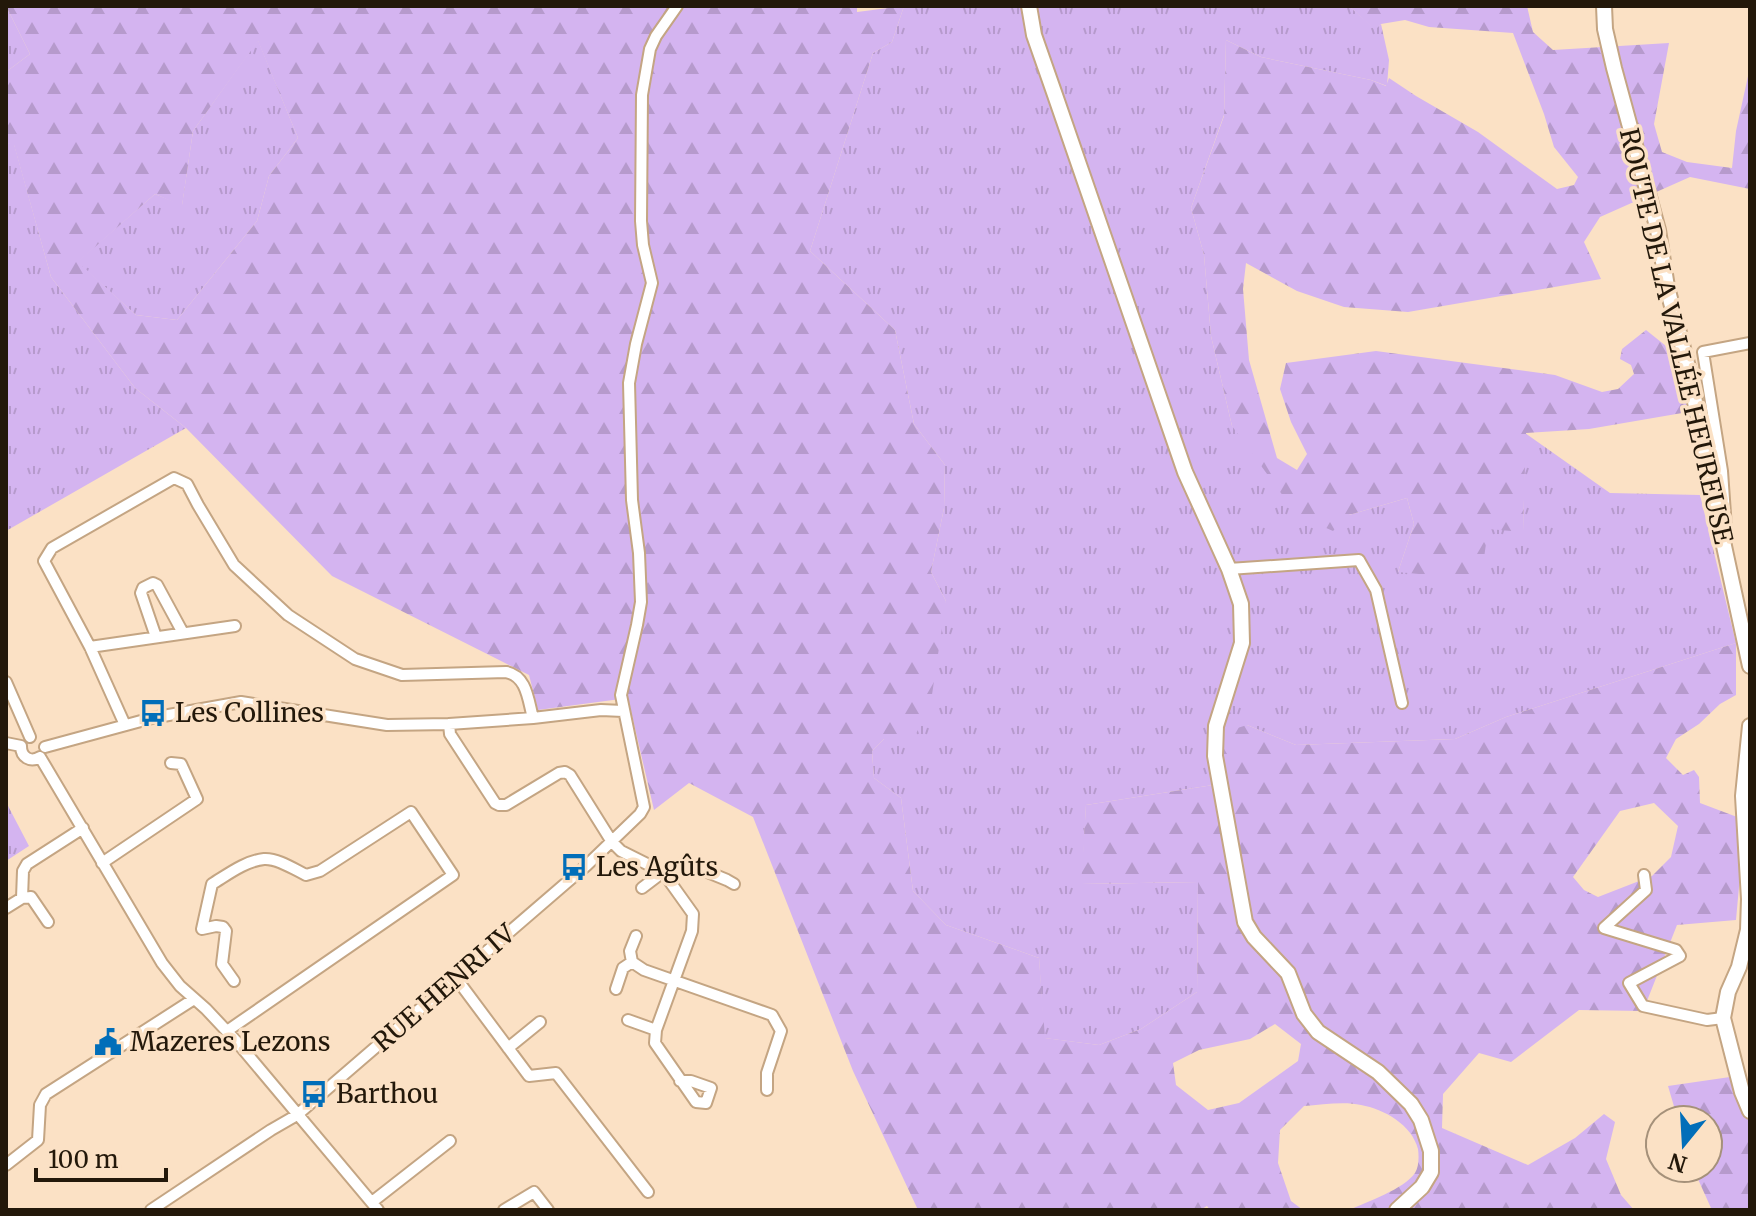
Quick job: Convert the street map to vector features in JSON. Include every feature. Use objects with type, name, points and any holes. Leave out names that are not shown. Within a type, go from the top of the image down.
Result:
[{"type":"street","points":[[450,1141],[375,1206],[227,1031],[180,986],[162,963],[83,828],[42,752],[41,739],[30,737],[21,746],[22,753],[34,760],[42,752],[125,725],[241,702],[387,725],[449,724],[601,710],[623,711],[621,695],[641,602],[632,500],[629,383],[652,283],[641,221],[642,95],[650,49],[677,6]]},
{"type":"street","points":[[1029,6],[1034,35],[1050,83],[1185,472],[1229,569],[1241,604],[1242,643],[1216,726],[1215,756],[1245,922],[1254,937],[1288,973],[1304,1014],[1318,1032],[1378,1072],[1411,1104],[1421,1120],[1431,1151],[1431,1172],[1422,1187],[1397,1210]]},
{"type":"street","name":"ROUTE DE LA VALLÉE HEUREUSE","points":[[1604,6],[1605,29],[1614,68],[1658,230],[1667,287],[1715,472],[1723,544],[1750,666]]},
{"type":"street","points":[[1715,472],[1703,352],[1750,343]]},
{"type":"street","points":[[125,725],[90,647],[44,561],[52,548],[174,478],[187,484],[234,565],[288,615],[355,659],[402,675],[515,674],[522,680],[533,718]]},
{"type":"street","points":[[1229,569],[1359,560],[1376,590],[1402,703]]},
{"type":"street","points":[[156,637],[141,593],[143,588],[153,583],[157,585],[183,633]]},
{"type":"street","points":[[90,647],[235,626]]},
{"type":"street","points":[[6,682],[30,737]]},
{"type":"street","name":"RUE HENRI IV","points":[[151,1210],[297,1115],[612,842],[640,814],[644,807],[623,711]]},
{"type":"street","points":[[449,724],[450,734],[499,805],[506,805],[559,773],[570,775],[612,842],[621,851],[663,872],[693,914],[692,931],[656,1030],[655,1043],[680,1081]]},
{"type":"street","points":[[1750,726],[1743,796],[1748,930],[1723,1018],[1750,1111]]},
{"type":"street","points":[[6,743],[21,746]]},
{"type":"street","points":[[102,863],[197,799],[181,764],[171,763]]},
{"type":"street","points":[[227,1031],[453,875],[411,812],[320,871],[306,875],[265,859],[244,866],[212,884],[202,929],[216,926],[226,931],[222,964],[234,981]]},
{"type":"street","points":[[22,898],[21,884],[27,864],[83,828]]},
{"type":"street","points":[[642,888],[663,872],[688,864],[734,884]]},
{"type":"street","points":[[1644,875],[1646,890],[1604,928],[1676,950],[1680,956],[1629,983],[1643,1006],[1707,1020],[1723,1018]]},
{"type":"street","points":[[6,908],[22,898],[31,897],[48,922]]},
{"type":"street","points":[[636,936],[630,951],[632,962],[644,970],[772,1015],[781,1031],[767,1073],[767,1090]]},
{"type":"street","points":[[616,989],[623,968],[632,962]]},
{"type":"street","points":[[456,978],[529,1076],[556,1073],[648,1192]]},
{"type":"street","points":[[6,1165],[38,1140],[40,1105],[46,1094],[194,999]]},
{"type":"street","points":[[628,1020],[656,1030]]},
{"type":"street","points":[[508,1048],[540,1022]]},
{"type":"street","points":[[504,1210],[534,1192],[548,1210]]},
{"type":"green space","points":[[6,6],[30,54],[6,72]]},
{"type":"green space","points":[[6,6],[857,6],[857,12],[904,6],[892,42],[873,53],[810,251],[895,330],[914,424],[945,465],[944,508],[931,572],[946,601],[930,708],[913,739],[884,739],[872,751],[874,778],[901,798],[913,891],[946,925],[1039,958],[1045,1038],[1099,1045],[1141,1029],[1197,992],[1198,882],[1081,884],[1086,805],[1213,785],[1228,731],[1247,725],[1296,745],[1455,739],[1506,717],[1736,643],[1736,695],[1676,739],[1666,758],[1683,775],[1694,770],[1699,777],[1700,803],[1745,820],[1736,920],[1677,925],[1643,1011],[1579,1010],[1511,1062],[1479,1053],[1443,1094],[1442,1128],[1528,1165],[1575,1138],[1604,1114],[1615,1122],[1606,1159],[1621,1195],[1634,1210],[1349,1210],[1410,1179],[1417,1168],[1418,1152],[1410,1133],[1388,1114],[1361,1105],[1340,1103],[1304,1106],[1280,1130],[1278,1163],[1291,1201],[1303,1210],[1210,1210],[1207,1206],[1200,1210],[918,1210],[853,1071],[753,817],[689,783],[654,810],[628,698],[538,710],[529,675],[332,576],[186,428],[135,388],[51,277],[14,145],[6,143],[6,72],[30,54]],"holes":[[[258,41],[298,138],[269,176],[257,221],[177,320],[136,315],[78,262],[155,194],[182,206],[193,131]],[[1654,803],[1678,826],[1671,857],[1652,876],[1598,897],[1584,890],[1573,877],[1620,811]],[[1275,1024],[1301,1044],[1298,1061],[1239,1103],[1208,1110],[1176,1085],[1173,1063],[1199,1050],[1250,1039]]]},
{"type":"green space","points":[[904,6],[1349,6],[1375,29],[1381,24],[1389,60],[1387,86],[1261,57],[1226,40],[1224,115],[1191,208],[1204,255],[1211,336],[1232,426],[1349,515],[1407,498],[1414,524],[1398,572],[1487,528],[1523,531],[1525,433],[1610,493],[1700,495],[1736,643],[1506,717],[1455,739],[1296,745],[1247,725],[1213,785],[1086,805],[1082,884],[1198,882],[1197,992],[1141,1029],[1099,1045],[1044,1038],[1039,958],[946,925],[913,891],[901,798],[874,778],[872,751],[884,739],[946,601],[931,572],[944,508],[945,465],[914,424],[895,330],[810,251],[873,53],[892,42]]},
{"type":"green space","points":[[1349,6],[1527,6],[1533,32],[1553,50],[1669,43],[1654,124],[1662,152],[1687,162],[1732,168],[1736,131],[1750,67],[1750,189],[1690,177],[1600,217],[1584,242],[1601,279],[1408,312],[1344,307],[1297,291],[1246,263],[1243,289],[1249,360],[1277,458],[1297,470],[1307,454],[1291,422],[1280,389],[1286,363],[1376,351],[1555,375],[1602,392],[1618,389],[1634,374],[1631,365],[1620,359],[1622,349],[1646,330],[1666,346],[1682,373],[1688,412],[1589,429],[1526,433],[1523,532],[1488,529],[1481,580],[1398,572],[1414,524],[1407,498],[1349,515],[1333,531],[1297,515],[1232,426],[1211,336],[1204,255],[1191,208],[1224,116],[1226,40],[1261,57],[1371,80],[1386,86],[1389,78],[1478,132],[1557,189],[1574,185],[1578,177],[1554,147],[1513,33],[1429,27],[1405,20],[1381,24],[1375,30]]},
{"type":"green space","points":[[258,40],[298,138],[269,176],[257,221],[177,320],[136,315],[77,262],[155,194],[182,205],[193,131]]},
{"type":"green space","points":[[6,143],[14,144],[51,277],[135,388],[186,428],[6,531]]},
{"type":"green space","points":[[6,802],[29,846],[6,861]]},
{"type":"green space","points":[[1730,1077],[1750,1115],[1750,1210],[1708,1210],[1711,1208],[1700,1184],[1724,1184],[1724,1104],[1673,1104],[1668,1086]]},
{"type":"place","name":"Les Collines","points":[[153,713]]},
{"type":"place","name":"Les Agûts","points":[[574,867]]},
{"type":"place","name":"Mazeres Lezons","points":[[108,1042]]},
{"type":"place","name":"Barthou","points":[[314,1094]]}]
